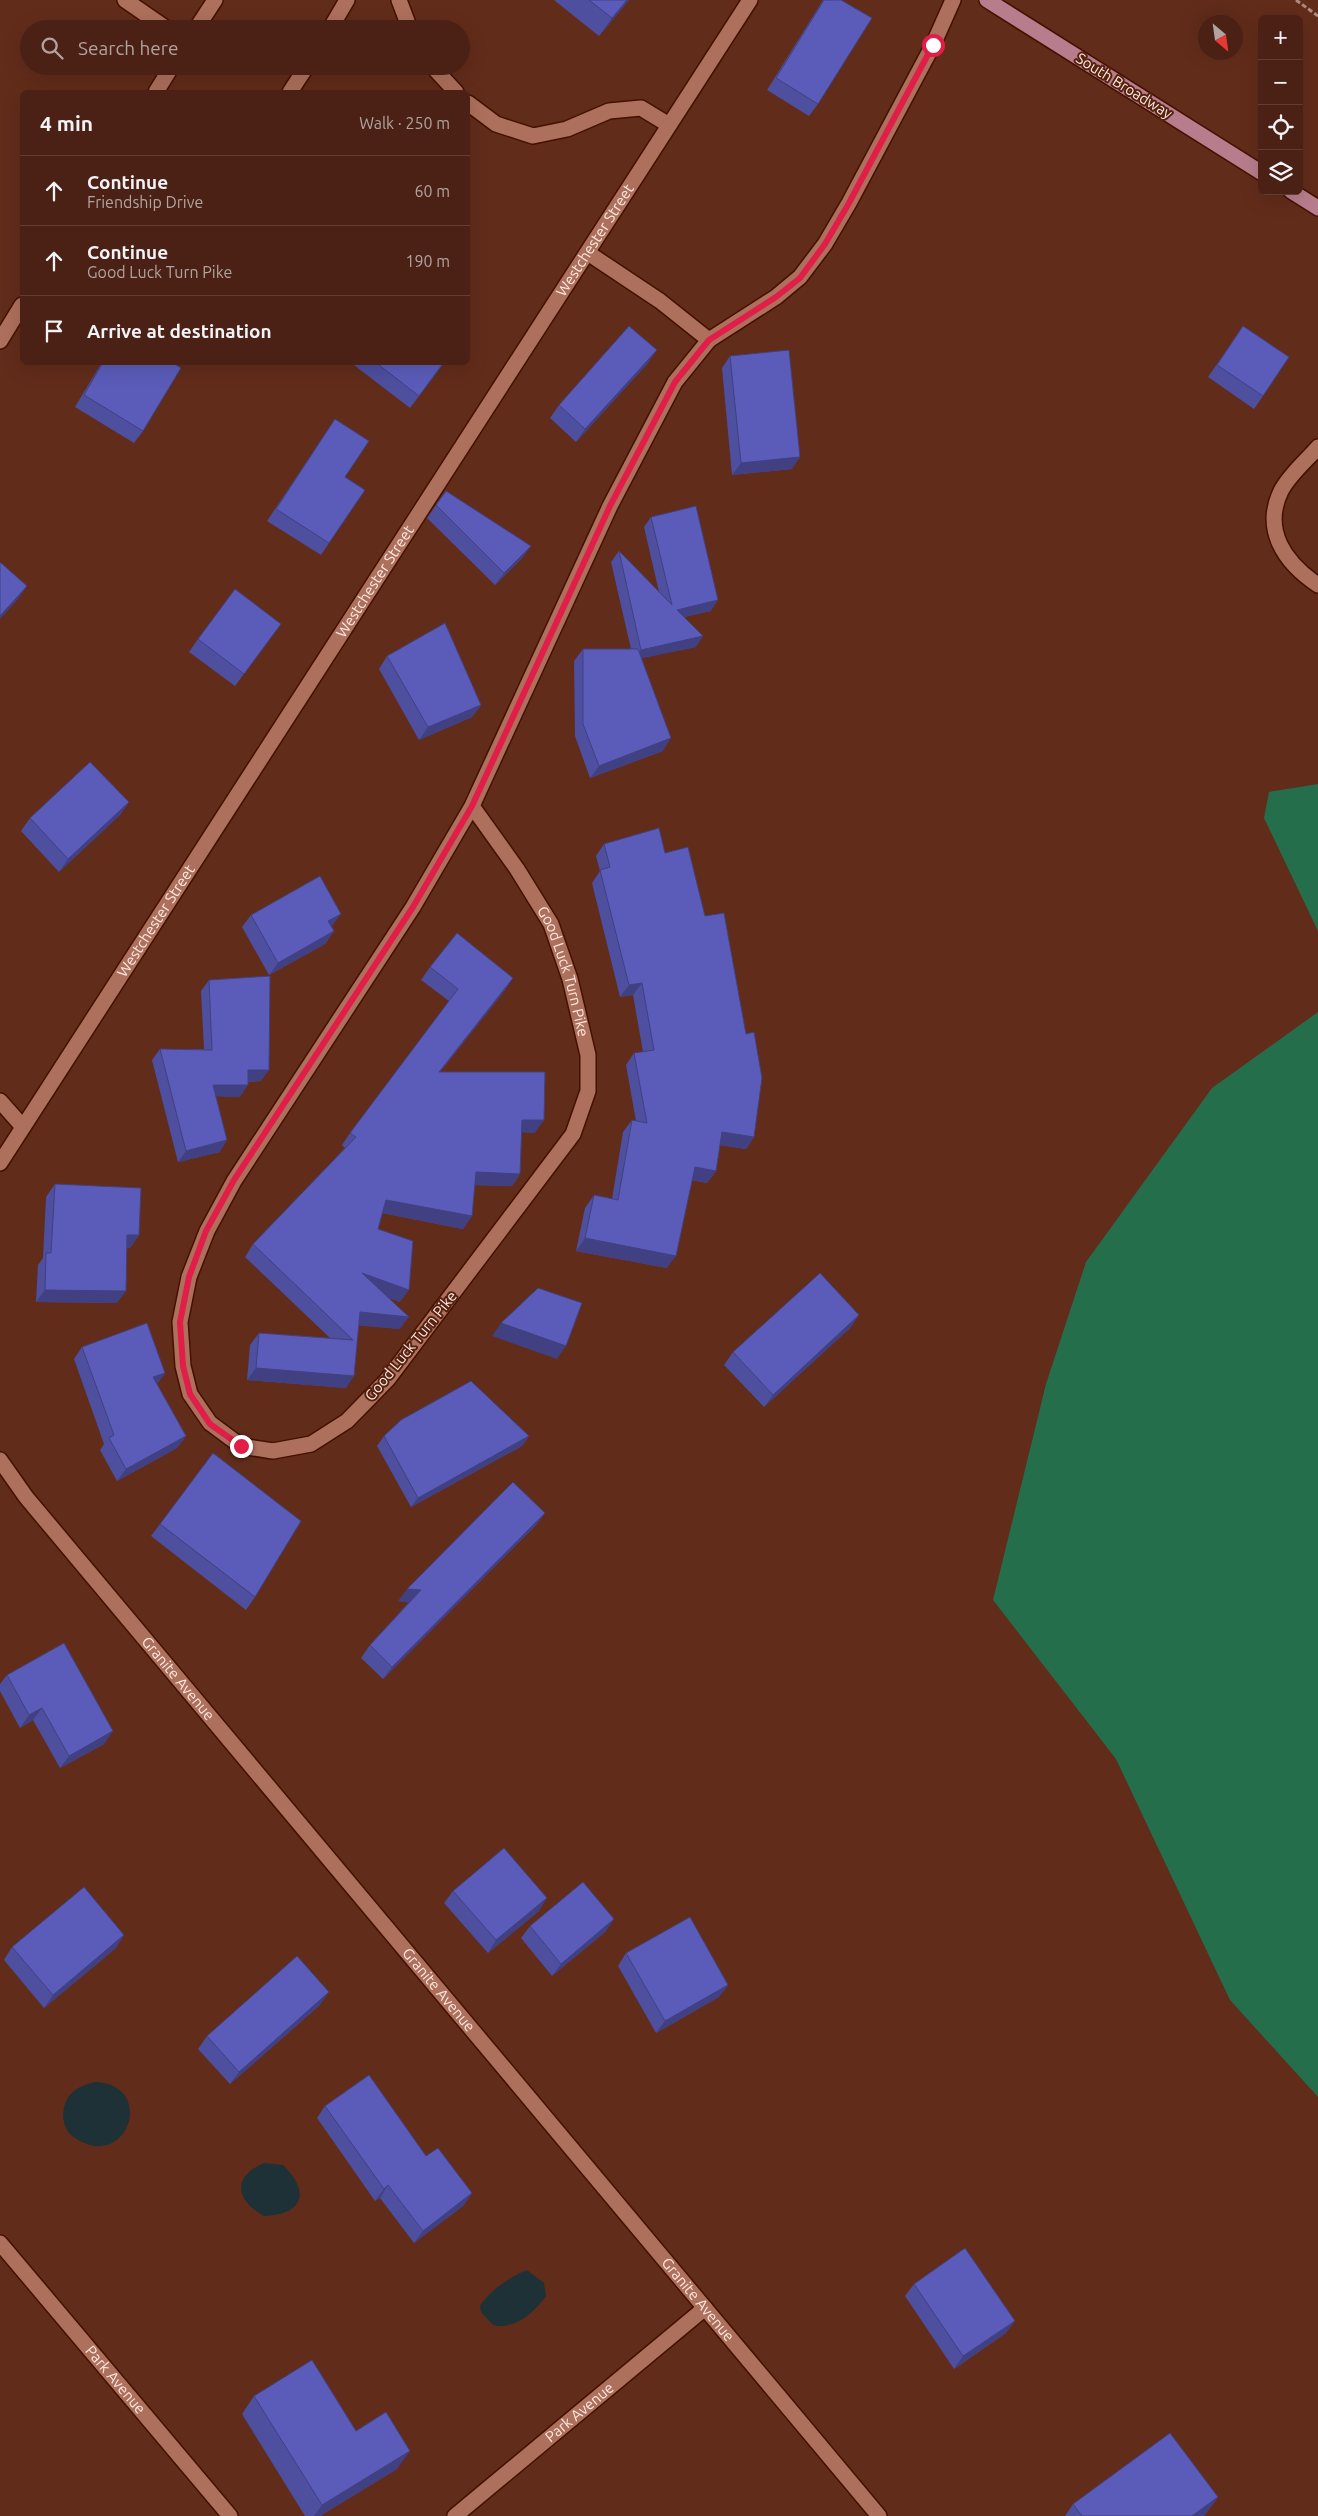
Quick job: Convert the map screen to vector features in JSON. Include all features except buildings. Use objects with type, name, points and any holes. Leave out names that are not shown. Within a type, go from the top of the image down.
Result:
[{"type":"main road","name":"South Broadway","points":[[986,0],[1258,170]]},
{"type":"main road","points":[[1297,195],[1318,208]]},
{"type":"street","points":[[125,0],[154,20]]},
{"type":"street","points":[[202,20],[215,0]]},
{"type":"street","points":[[335,20],[347,0]]},
{"type":"street","points":[[399,0],[407,20]]},
{"type":"street","name":"Westchester Street","points":[[0,1163],[750,0]]},
{"type":"street","name":"Good Luck Turn Pike","points":[[472,806],[517,869],[550,924],[570,979],[588,1055],[588,1091],[573,1134],[388,1379],[347,1421],[311,1444],[273,1451],[241,1446],[210,1424],[190,1394],[183,1366],[180,1322],[189,1277],[206,1231],[234,1180],[413,907],[472,806],[610,506],[675,382],[709,340],[776,297],[800,278],[825,244],[849,203],[933,45],[953,0]]},
{"type":"street","points":[[157,90],[166,75]]},
{"type":"street","points":[[291,90],[300,75]]},
{"type":"street","points":[[440,75],[454,90]]},
{"type":"street","points":[[470,104],[496,124],[533,136],[567,129],[609,111],[641,108],[669,125]]},
{"type":"street","points":[[588,253],[660,302],[709,340]]},
{"type":"street","points":[[0,341],[20,308]]},
{"type":"street","points":[[1318,446],[1282,490],[1273,514],[1277,539],[1292,564],[1318,585]]},
{"type":"street","points":[[0,1101],[23,1127]]},
{"type":"street","name":"Granite Avenue","points":[[0,1460],[26,1497],[879,2516]]},
{"type":"street","name":"Park Avenue","points":[[0,2243],[230,2516]]},
{"type":"street","name":"Park Avenue","points":[[455,2516],[705,2308]]},
{"type":"path","points":[[1296,0],[1318,16]]},
{"type":"green space","points":[[1318,784],[1318,931],[1264,818],[1269,792]]},
{"type":"green space","points":[[1318,1012],[1318,2097],[1230,2000],[1116,1759],[993,1600],[1046,1384],[1086,1262],[1212,1088]]},
{"type":"water","points":[[95,2082],[114,2086],[125,2097],[130,2110],[128,2124],[121,2136],[109,2144],[94,2146],[70,2134],[63,2118],[63,2113],[66,2101],[74,2091]]},
{"type":"water","points":[[264,2163],[283,2165],[292,2175],[300,2193],[295,2207],[277,2215],[264,2216],[247,2203],[241,2189],[242,2182],[246,2175]]},
{"type":"water","points":[[527,2270],[544,2283],[546,2296],[530,2314],[516,2323],[501,2326],[493,2325],[481,2312],[480,2306],[501,2285]]},
{"type":"route","points":[[241,1446],[210,1424],[190,1394],[183,1366],[180,1322],[189,1277],[206,1231],[234,1180],[413,907],[472,806],[513,713],[610,506],[675,382],[709,340],[776,297],[800,278],[825,244],[849,203],[933,45]]}]
